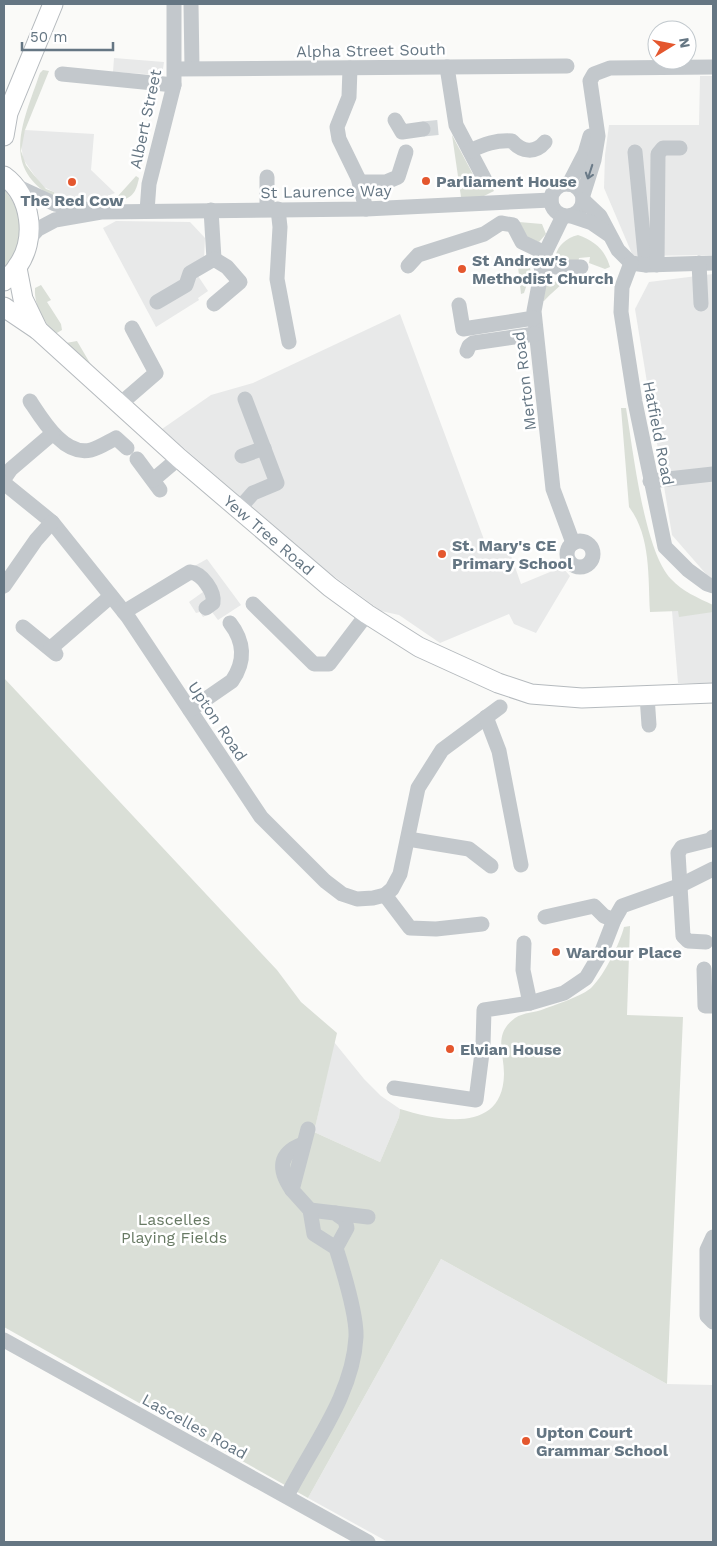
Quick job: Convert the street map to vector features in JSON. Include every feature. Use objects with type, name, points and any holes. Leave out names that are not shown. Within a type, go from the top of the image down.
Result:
[{"type":"main road","points":[[4,136],[6,115],[53,4]]},
{"type":"main road","points":[[4,281],[17,268],[25,254],[29,239],[29,220],[24,202],[7,176]]},
{"type":"main road","name":"Yew Tree Road","points":[[17,268],[23,299],[38,330]]},
{"type":"main road","name":"Yew Tree Road","points":[[4,307],[38,330],[238,510],[330,587],[367,614],[419,647],[498,683],[531,694],[582,698],[713,693]]},
{"type":"street","name":"Albert Street","points":[[147,211],[149,184],[174,85],[174,4]]},
{"type":"street","points":[[191,4],[192,68]]},
{"type":"street","name":"Alpha Street South","points":[[175,68],[567,66]]},
{"type":"street","points":[[447,67],[450,126],[470,151],[486,182]]},
{"type":"street","points":[[567,216],[578,213],[594,160],[598,136],[590,82],[594,74],[610,68],[713,67]]},
{"type":"street","points":[[350,68],[349,97],[337,127],[339,138],[360,182],[366,209]]},
{"type":"street","points":[[62,74],[174,85]]},
{"type":"street","points":[[596,115],[585,153],[569,184],[556,188],[551,200],[556,213],[592,223],[611,236]]},
{"type":"street","points":[[395,120],[402,132],[422,129]]},
{"type":"street","points":[[470,151],[501,140],[512,141],[518,148],[530,151],[540,147],[545,142]]},
{"type":"street","points":[[645,265],[658,154],[663,148],[680,148]]},
{"type":"street","points":[[360,182],[386,182],[398,177],[406,152]]},
{"type":"street","points":[[635,152],[645,265]]},
{"type":"street","name":"St Laurence Way","points":[[7,176],[55,204],[101,212]]},
{"type":"street","points":[[267,177],[272,209],[280,228],[277,279],[289,342]]},
{"type":"street","points":[[569,184],[580,190],[583,197],[600,216],[618,250],[645,265],[706,263],[701,304]]},
{"type":"street","name":"St Laurence Way","points":[[29,239],[38,229],[55,220],[101,212],[366,209],[551,200]]},
{"type":"street","points":[[211,210],[214,259]]},
{"type":"street","name":"Merton Road","points":[[567,216],[543,260],[534,318],[553,489],[573,543]]},
{"type":"street","points":[[408,266],[418,256],[484,234],[501,223],[513,225],[522,242],[543,260],[581,267]]},
{"type":"street","points":[[157,302],[186,285],[190,273],[214,259]]},
{"type":"street","points":[[214,259],[227,267],[240,282],[214,304]]},
{"type":"street","name":"Hatfield Road","points":[[645,265],[622,287],[621,312],[650,480],[665,547],[688,570],[707,584],[713,586]]},
{"type":"street","points":[[459,305],[463,328],[534,318]]},
{"type":"street","points":[[120,405],[156,373],[132,328]]},
{"type":"street","points":[[467,351],[473,343],[535,334]]},
{"type":"street","points":[[238,510],[253,494],[277,483],[245,399]]},
{"type":"street","points":[[30,401],[52,434],[74,449],[90,451],[116,438],[132,454],[156,485],[179,458]]},
{"type":"street","points":[[4,481],[11,469],[52,434]]},
{"type":"street","points":[[242,456],[264,448]]},
{"type":"street","points":[[650,480],[713,474]]},
{"type":"street","name":"Upton Road","points":[[4,481],[52,522],[124,612],[261,817],[324,881],[342,894],[356,899],[385,895]]},
{"type":"street","points":[[4,586],[36,540],[52,522]]},
{"type":"street","points":[[124,612],[190,572],[199,575],[211,591],[213,603],[206,608]]},
{"type":"street","points":[[23,627],[54,651],[111,596]]},
{"type":"street","points":[[253,604],[314,664],[329,664],[367,614]]},
{"type":"street","points":[[190,710],[232,681],[237,674],[241,659],[242,643],[239,635],[230,623]]},
{"type":"street","points":[[647,696],[649,725]]},
{"type":"street","points":[[482,924],[436,929],[410,928],[385,895],[392,888],[400,874],[418,788],[442,750],[500,707]]},
{"type":"street","points":[[486,717],[499,751],[521,865]]},
{"type":"street","points":[[706,942],[688,941],[683,936],[678,853],[682,847],[710,840],[713,837]]},
{"type":"street","points":[[408,839],[469,849],[491,866]]},
{"type":"street","points":[[394,1088],[476,1100],[483,1046],[484,1010],[530,1003],[564,993],[586,978],[602,951],[614,920],[622,906],[681,885],[713,869]]},
{"type":"street","points":[[545,917],[594,906],[604,916],[614,920]]},
{"type":"street","points":[[524,942],[523,970],[530,1003]]},
{"type":"street","points":[[704,969],[705,1006],[713,1006]]},
{"type":"street","points":[[286,1496],[335,1411],[346,1382],[356,1336],[346,1282],[336,1248],[314,1234],[310,1210],[292,1190],[308,1129]]},
{"type":"street","points":[[310,1210],[368,1217]]},
{"type":"street","points":[[335,1213],[345,1220],[347,1228],[336,1248]]},
{"type":"street","points":[[713,1237],[707,1250],[707,1316],[713,1322]]},
{"type":"street","name":"Lascelles Road","points":[[4,1340],[368,1542]]},
{"type":"shaded area","points":[[114,58],[164,62],[162,75],[113,72]]},
{"type":"shaded area","points":[[700,76],[713,76],[713,255],[633,256],[604,188],[605,155],[609,125],[699,125]]},
{"type":"shaded area","points":[[25,130],[94,134],[91,170],[115,193],[86,202],[56,199],[54,192],[42,186],[23,159],[21,141]]},
{"type":"shaded area","points":[[116,221],[190,222],[205,238],[204,260],[194,270],[208,291],[198,298],[199,300],[156,327],[103,228]]},
{"type":"shaded area","points":[[713,274],[713,582],[672,535],[635,309],[649,282]]},
{"type":"shaded area","points":[[400,314],[489,553],[508,547],[521,584],[562,567],[570,576],[536,633],[514,624],[509,614],[440,643],[399,615],[381,611],[320,566],[162,429],[211,395],[253,383]]},
{"type":"shaded area","points":[[207,559],[241,605],[218,620],[212,612],[203,617],[200,612],[196,613],[189,602],[203,592],[193,578],[171,579]]},
{"type":"shaded area","points":[[713,608],[713,683],[678,683],[672,611]]},
{"type":"shaded area","points":[[334,1042],[364,1079],[381,1096],[400,1109],[399,1117],[380,1162],[314,1132]]},
{"type":"shaded area","name":"Upton Court Grammar School","points":[[441,1259],[667,1384],[713,1385],[713,1542],[388,1542],[308,1498]]},
{"type":"green space","points":[[43,70],[49,71],[25,130],[21,151],[26,165],[46,189],[54,192],[56,199],[38,187],[27,174],[22,159],[20,144],[27,110],[40,73]]},
{"type":"green space","points":[[452,135],[476,180],[492,187],[494,191],[482,197],[461,197]]},
{"type":"green space","points":[[136,176],[139,178],[137,187],[131,196],[120,201],[118,196]]},
{"type":"green space","points":[[4,189],[15,206],[19,230],[14,255],[4,268]]},
{"type":"green space","points":[[519,222],[542,224],[546,234],[539,242],[528,238]]},
{"type":"green space","points":[[578,235],[589,240],[602,251],[610,267],[605,269],[589,263],[590,257],[579,258],[578,264],[555,265],[556,254],[560,245]]},
{"type":"green space","points":[[517,257],[530,268],[531,272],[524,293],[521,294]]},
{"type":"green space","points":[[563,278],[565,281],[562,284],[544,301],[540,300],[546,286]]},
{"type":"green space","points":[[41,285],[51,300],[47,302],[61,324],[62,330],[55,334],[44,319],[36,301],[35,288]]},
{"type":"green space","points":[[77,341],[94,370],[66,343]]},
{"type":"green space","points":[[621,408],[626,408],[641,498],[654,546],[662,565],[671,579],[680,587],[713,605],[713,612],[679,617],[678,611],[650,612],[645,544],[636,518],[629,507]]},
{"type":"green space","name":"Lascelles Playing Fields","points":[[4,678],[277,970],[301,1002],[337,1033],[314,1132],[380,1162],[399,1117],[400,1109],[450,1119],[481,1115],[493,1106],[501,1093],[504,1074],[501,1044],[504,1030],[508,1024],[518,1016],[576,997],[592,987],[607,967],[616,950],[624,927],[630,926],[627,1015],[683,1017],[667,1384],[441,1259],[308,1498],[4,1327]]},
{"type":"tunnel","points":[[423,129],[444,127]]},
{"type":"place","name":"Parliament House","points":[[426,181]]},
{"type":"place","name":"The Red Cow","points":[[72,182]]},
{"type":"place","name":"St Andrew's Methodist Church","points":[[462,269]]},
{"type":"place","name":"St. Mary's CE Primary School","points":[[442,554]]},
{"type":"place","name":"Wardour Place","points":[[556,952]]},
{"type":"place","name":"Elvian House","points":[[450,1049]]},
{"type":"place","name":"Upton Court Grammar School","points":[[526,1441]]}]
